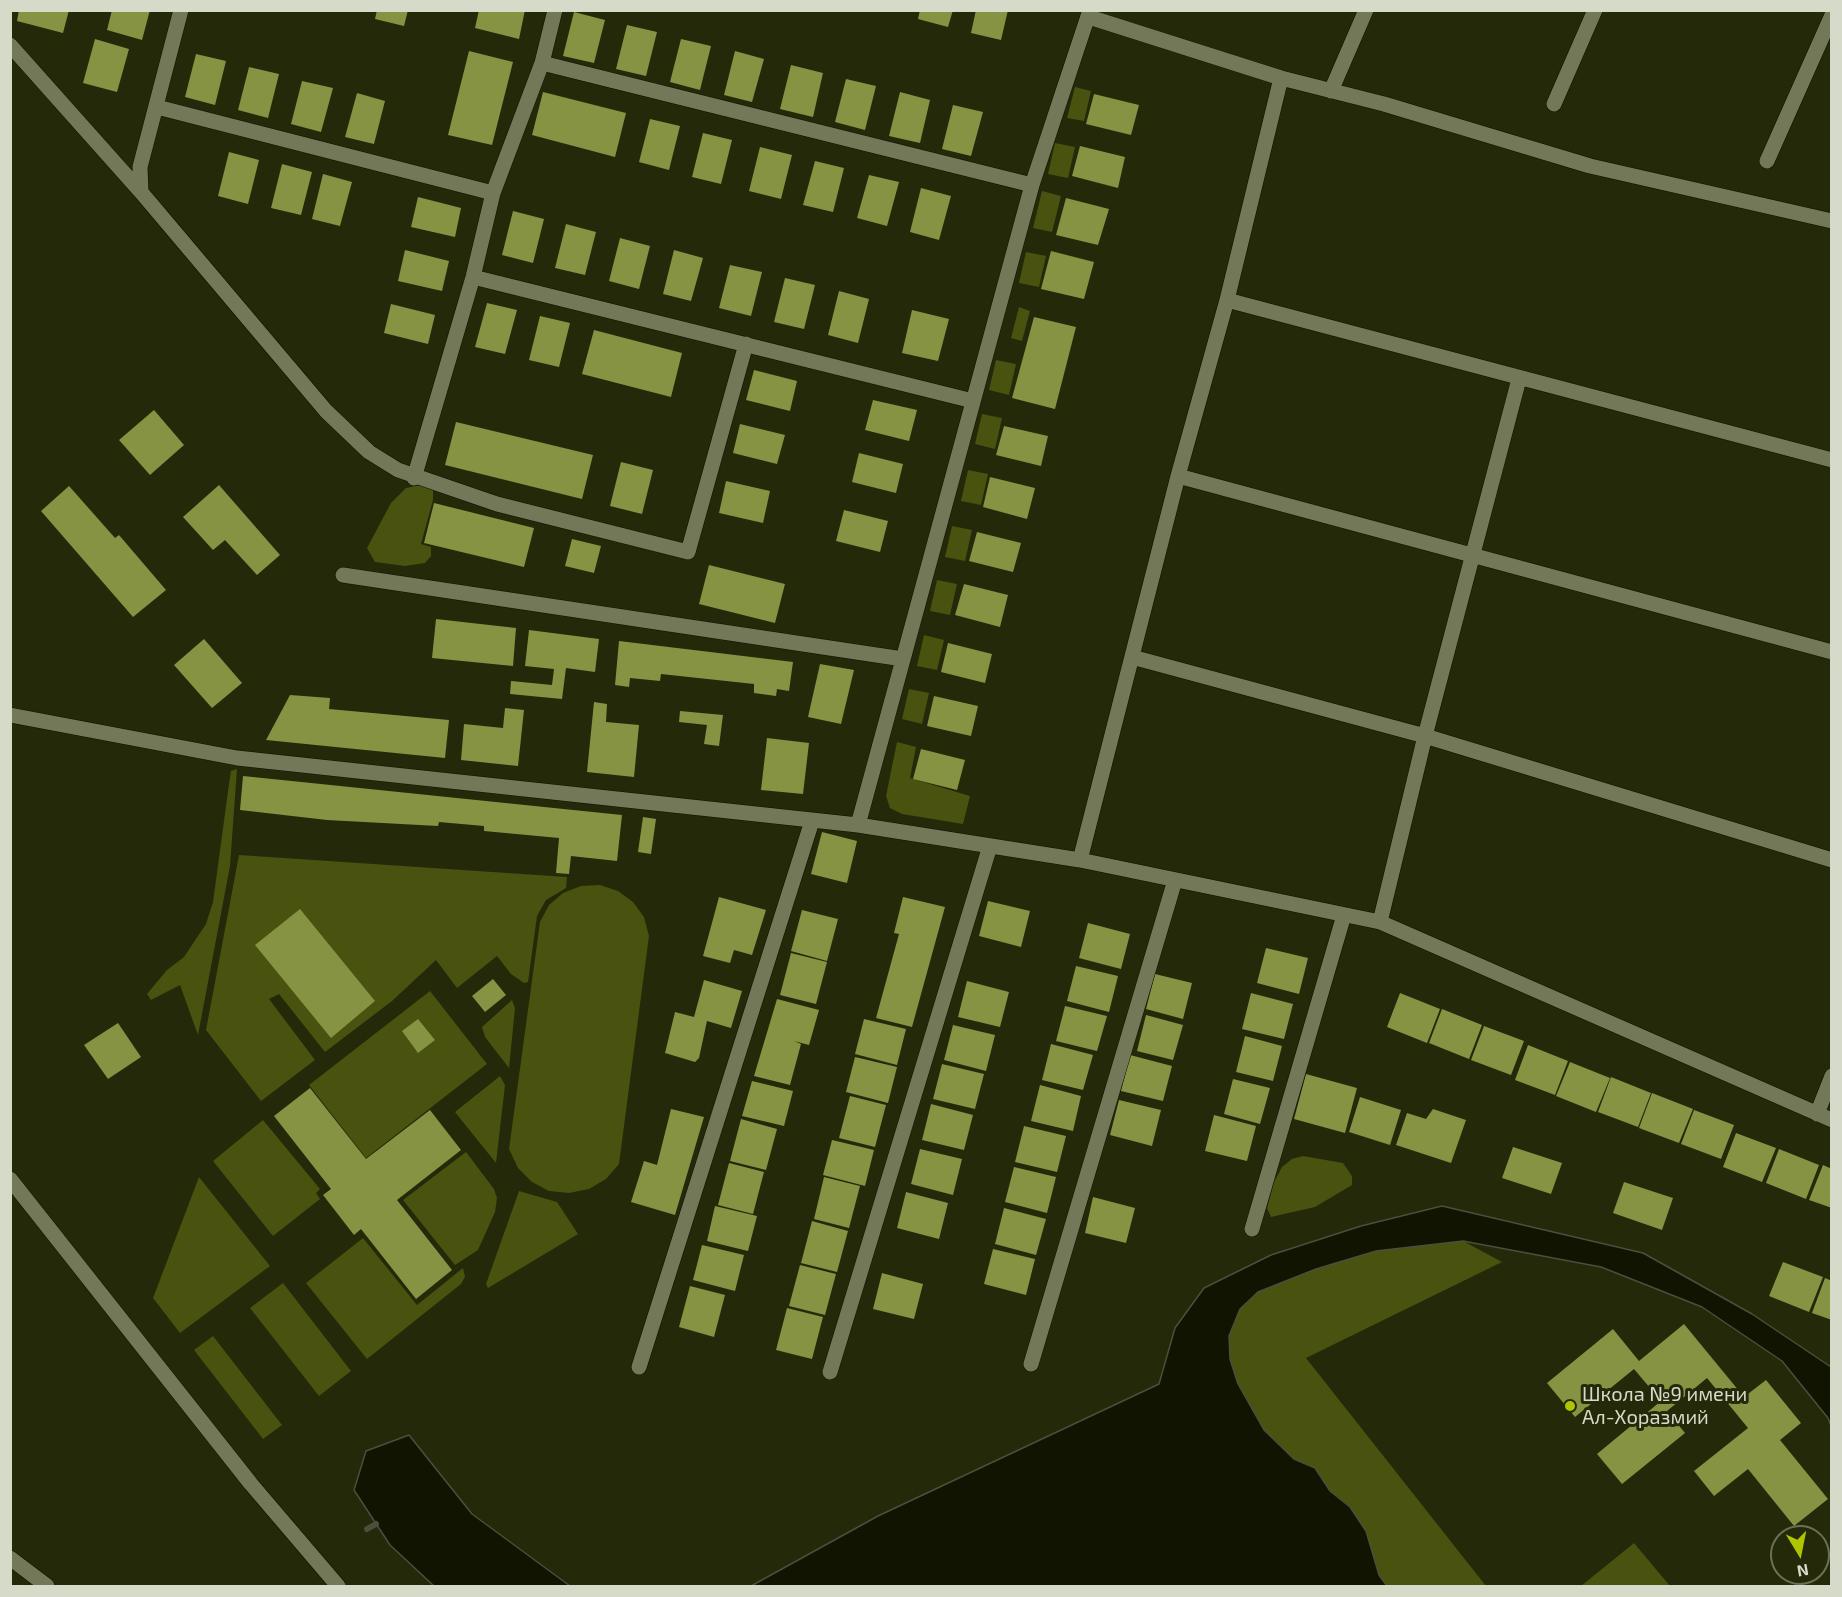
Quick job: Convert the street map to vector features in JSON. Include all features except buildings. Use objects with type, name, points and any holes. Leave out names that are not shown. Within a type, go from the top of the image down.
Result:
[{"type":"street","points":[[141,192],[140,167],[181,10]]},
{"type":"street","points":[[414,478],[474,277],[493,193],[542,63],[555,10]]},
{"type":"street","points":[[1331,91],[1365,10]]},
{"type":"street","points":[[1554,104],[1595,10]]},
{"type":"street","points":[[858,825],[1032,185],[1091,13],[1281,78],[1590,166],[1832,221]]},
{"type":"street","points":[[1767,161],[1832,15]]},
{"type":"street","points":[[10,45],[141,192],[326,411],[369,452],[414,478],[497,504],[688,552],[746,344]]},
{"type":"street","points":[[542,63],[1032,185]]},
{"type":"street","points":[[1080,860],[1178,476],[1227,300],[1281,78]]},
{"type":"street","points":[[157,108],[493,193]]},
{"type":"street","points":[[474,277],[973,401]]},
{"type":"street","points":[[1227,300],[1519,380],[1832,460]]},
{"type":"street","points":[[1380,922],[1425,736],[1519,380]]},
{"type":"street","points":[[1178,476],[1832,651]]},
{"type":"street","points":[[343,575],[903,659]]},
{"type":"street","points":[[1132,657],[1425,736],[1832,860]]},
{"type":"street","points":[[10,715],[237,758],[858,825],[1080,860],[1380,922],[1824,1117],[1832,1076]]},
{"type":"street","points":[[639,1367],[812,821]]},
{"type":"street","points":[[830,1372],[990,846]]},
{"type":"street","points":[[1031,1364],[1175,880]]},
{"type":"street","points":[[1252,1229],[1344,915]]},
{"type":"street","points":[[10,1179],[251,1484],[338,1587]]},
{"type":"street","points":[[10,1558],[46,1587]]},
{"type":"green space","points":[[1075,87],[1091,91],[1084,121],[1067,118]]},
{"type":"green space","points":[[1055,143],[1075,147],[1068,178],[1048,174]]},
{"type":"green space","points":[[1042,191],[1061,196],[1052,232],[1033,228]]},
{"type":"green space","points":[[1026,252],[1046,256],[1039,287],[1019,283]]},
{"type":"green space","points":[[1019,307],[1030,311],[1022,341],[1011,338]]},
{"type":"green space","points":[[996,360],[1016,364],[1009,395],[989,390]]},
{"type":"green space","points":[[982,414],[1002,418],[995,449],[975,444]]},
{"type":"green space","points":[[968,470],[988,474],[981,505],[961,501]]},
{"type":"green space","points":[[421,485],[433,490],[433,500],[421,544],[431,547],[431,556],[425,563],[405,566],[375,562],[367,548],[391,503],[406,488]]},
{"type":"green space","points":[[952,526],[972,530],[965,561],[945,557]]},
{"type":"green space","points":[[937,580],[957,584],[950,615],[930,611]]},
{"type":"green space","points":[[924,635],[944,640],[937,670],[917,666]]},
{"type":"green space","points":[[909,689],[929,693],[922,724],[902,719]]},
{"type":"green space","points":[[897,742],[916,747],[910,778],[970,796],[963,824],[902,814],[890,808],[886,796]]},
{"type":"green space","points":[[237,769],[230,866],[198,1035],[180,985],[151,1000],[147,994],[167,970],[184,957],[206,924],[213,902],[231,771]]},
{"type":"green space","points":[[239,855],[567,877],[566,888],[546,900],[537,916],[528,982],[524,983],[511,974],[497,956],[457,988],[436,960],[392,1001],[325,1052],[279,994],[269,999],[315,1060],[261,1101],[206,1030]]},
{"type":"green space","points":[[600,885],[618,891],[633,902],[644,917],[649,936],[619,1164],[606,1179],[589,1189],[569,1193],[549,1191],[532,1182],[518,1168],[509,1149],[540,922],[549,905],[563,893],[581,886]]},
{"type":"green space","points":[[430,991],[487,1064],[366,1158],[309,1085]]},
{"type":"green space","points":[[512,1000],[515,1008],[509,1068],[485,1037],[482,1027]]},
{"type":"green space","points":[[500,1076],[505,1085],[496,1163],[455,1112]]},
{"type":"green space","points":[[263,1120],[320,1189],[316,1193],[320,1199],[273,1236],[213,1161]]},
{"type":"green space","points":[[466,1152],[494,1189],[497,1198],[495,1212],[478,1250],[455,1265],[403,1200]]},
{"type":"green space","points":[[1303,1156],[1343,1163],[1352,1176],[1352,1185],[1315,1207],[1271,1217],[1267,1208],[1274,1182],[1282,1167],[1292,1159]]},
{"type":"green space","points":[[199,1177],[270,1266],[180,1333],[153,1298]]},
{"type":"green space","points":[[519,1191],[557,1202],[578,1234],[488,1288],[486,1284]]},
{"type":"green space","points":[[363,1238],[417,1305],[463,1268],[465,1277],[461,1284],[367,1359],[306,1283]]},
{"type":"green space","points":[[1463,1241],[1502,1262],[1306,1358],[1486,1586],[1387,1586],[1379,1575],[1366,1531],[1350,1507],[1330,1491],[1315,1468],[1294,1459],[1264,1430],[1238,1384],[1230,1359],[1229,1336],[1240,1309],[1258,1292],[1316,1269],[1376,1251]]},
{"type":"green space","points":[[283,1283],[351,1371],[319,1396],[250,1308]]},
{"type":"green space","points":[[213,1336],[282,1425],[263,1439],[194,1350]]},
{"type":"green space","points":[[1634,1543],[1670,1586],[1581,1586]]},
{"type":"shaded area","points":[[1442,1206],[1643,1253],[1752,1314],[1831,1367],[1831,1426],[1828,1418],[1782,1361],[1702,1307],[1601,1267],[1463,1241],[1376,1251],[1316,1269],[1258,1292],[1240,1309],[1229,1336],[1230,1359],[1238,1384],[1264,1430],[1294,1459],[1315,1468],[1330,1491],[1350,1507],[1366,1531],[1379,1575],[1387,1586],[751,1586],[878,1516],[1159,1384],[1175,1328],[1204,1288],[1271,1255],[1361,1226]]},
{"type":"shaded area","points":[[409,1435],[472,1514],[570,1586],[434,1586],[390,1545],[354,1490],[366,1451]]},
{"type":"waterway","points":[[367,1529],[376,1524]]},
{"type":"place","name":"Школа №9 имени Ал-Хоразмий","points":[[1570,1406]]}]
